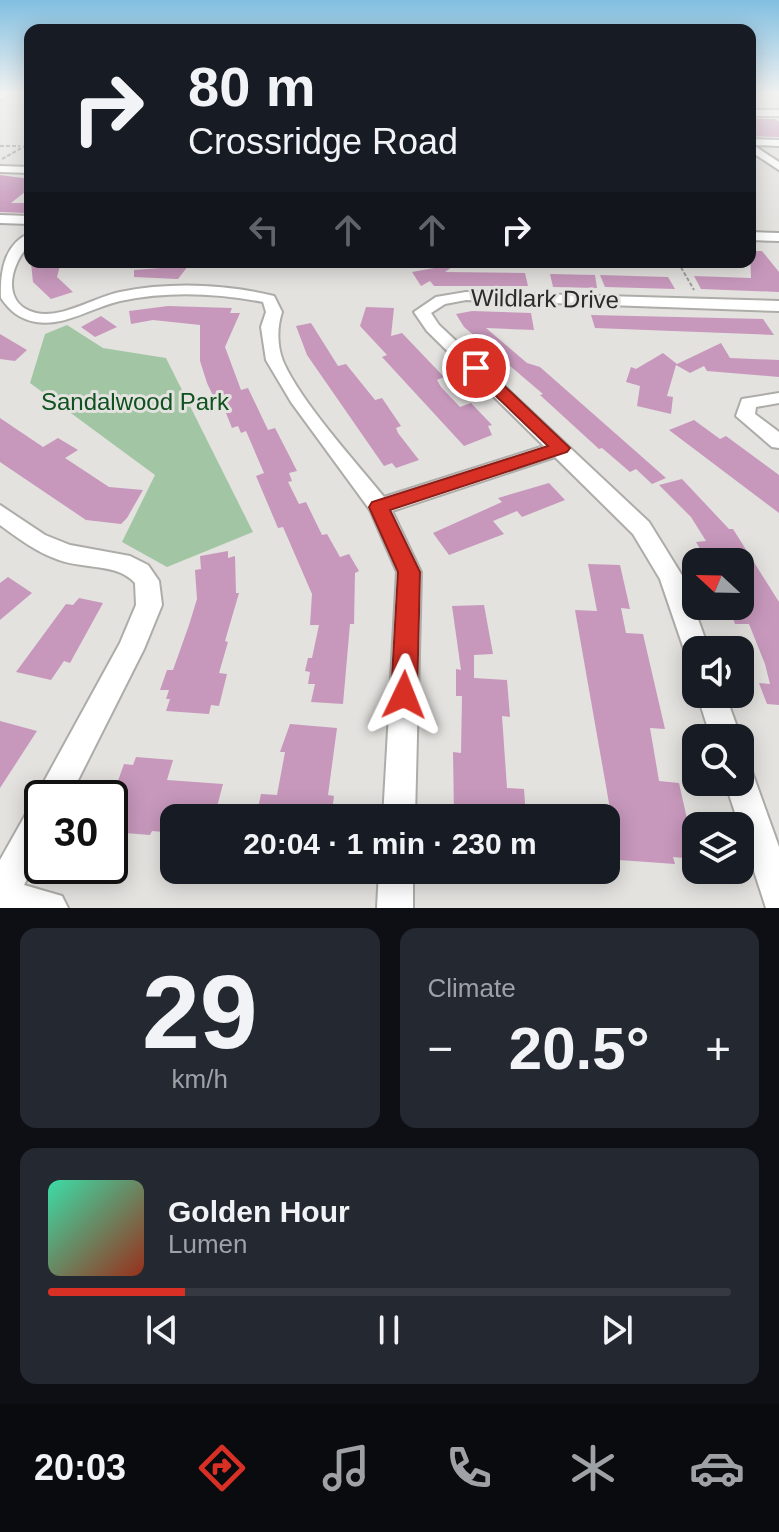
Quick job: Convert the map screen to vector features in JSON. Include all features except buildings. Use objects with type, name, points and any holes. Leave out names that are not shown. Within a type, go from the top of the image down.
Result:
[{"type":"street","points":[[756,144],[779,143]]},
{"type":"street","points":[[756,149],[779,167]]},
{"type":"street","points":[[0,169],[24,170]]},
{"type":"street","points":[[0,219],[24,220]]},
{"type":"street","points":[[756,236],[779,237]]},
{"type":"street","points":[[24,243],[4,271],[3,285],[8,300],[21,313],[45,319],[139,293],[245,294],[269,299],[274,312],[269,327],[274,360],[297,398],[379,507],[409,572],[400,804]]},
{"type":"street","name":"Wildlark Drive","points":[[691,636],[671,577],[641,528],[433,328],[422,312],[441,300],[466,296],[779,306]]},
{"type":"street","points":[[779,398],[748,403],[745,416],[779,442]]},
{"type":"street","points":[[379,507],[561,448]]},
{"type":"street","points":[[0,513],[37,541],[67,554],[122,563],[140,572],[147,581],[149,605],[131,649],[62,780]]},
{"type":"street","points":[[745,796],[779,897]]},
{"type":"street","points":[[24,850],[0,896],[50,908]]},
{"type":"street","points":[[395,908],[396,884]]},
{"type":"path","points":[[0,146],[24,145]]},
{"type":"path","points":[[0,162],[13,147]]},
{"type":"path","points":[[682,268],[702,303]]},
{"type":"green space","name":"Sandalwood Park","points":[[67,325],[103,348],[166,358],[253,532],[167,567],[122,542],[155,475],[30,383],[45,334]]},
{"type":"route","points":[[404,695],[409,572],[379,507],[561,448],[476,368]]}]
